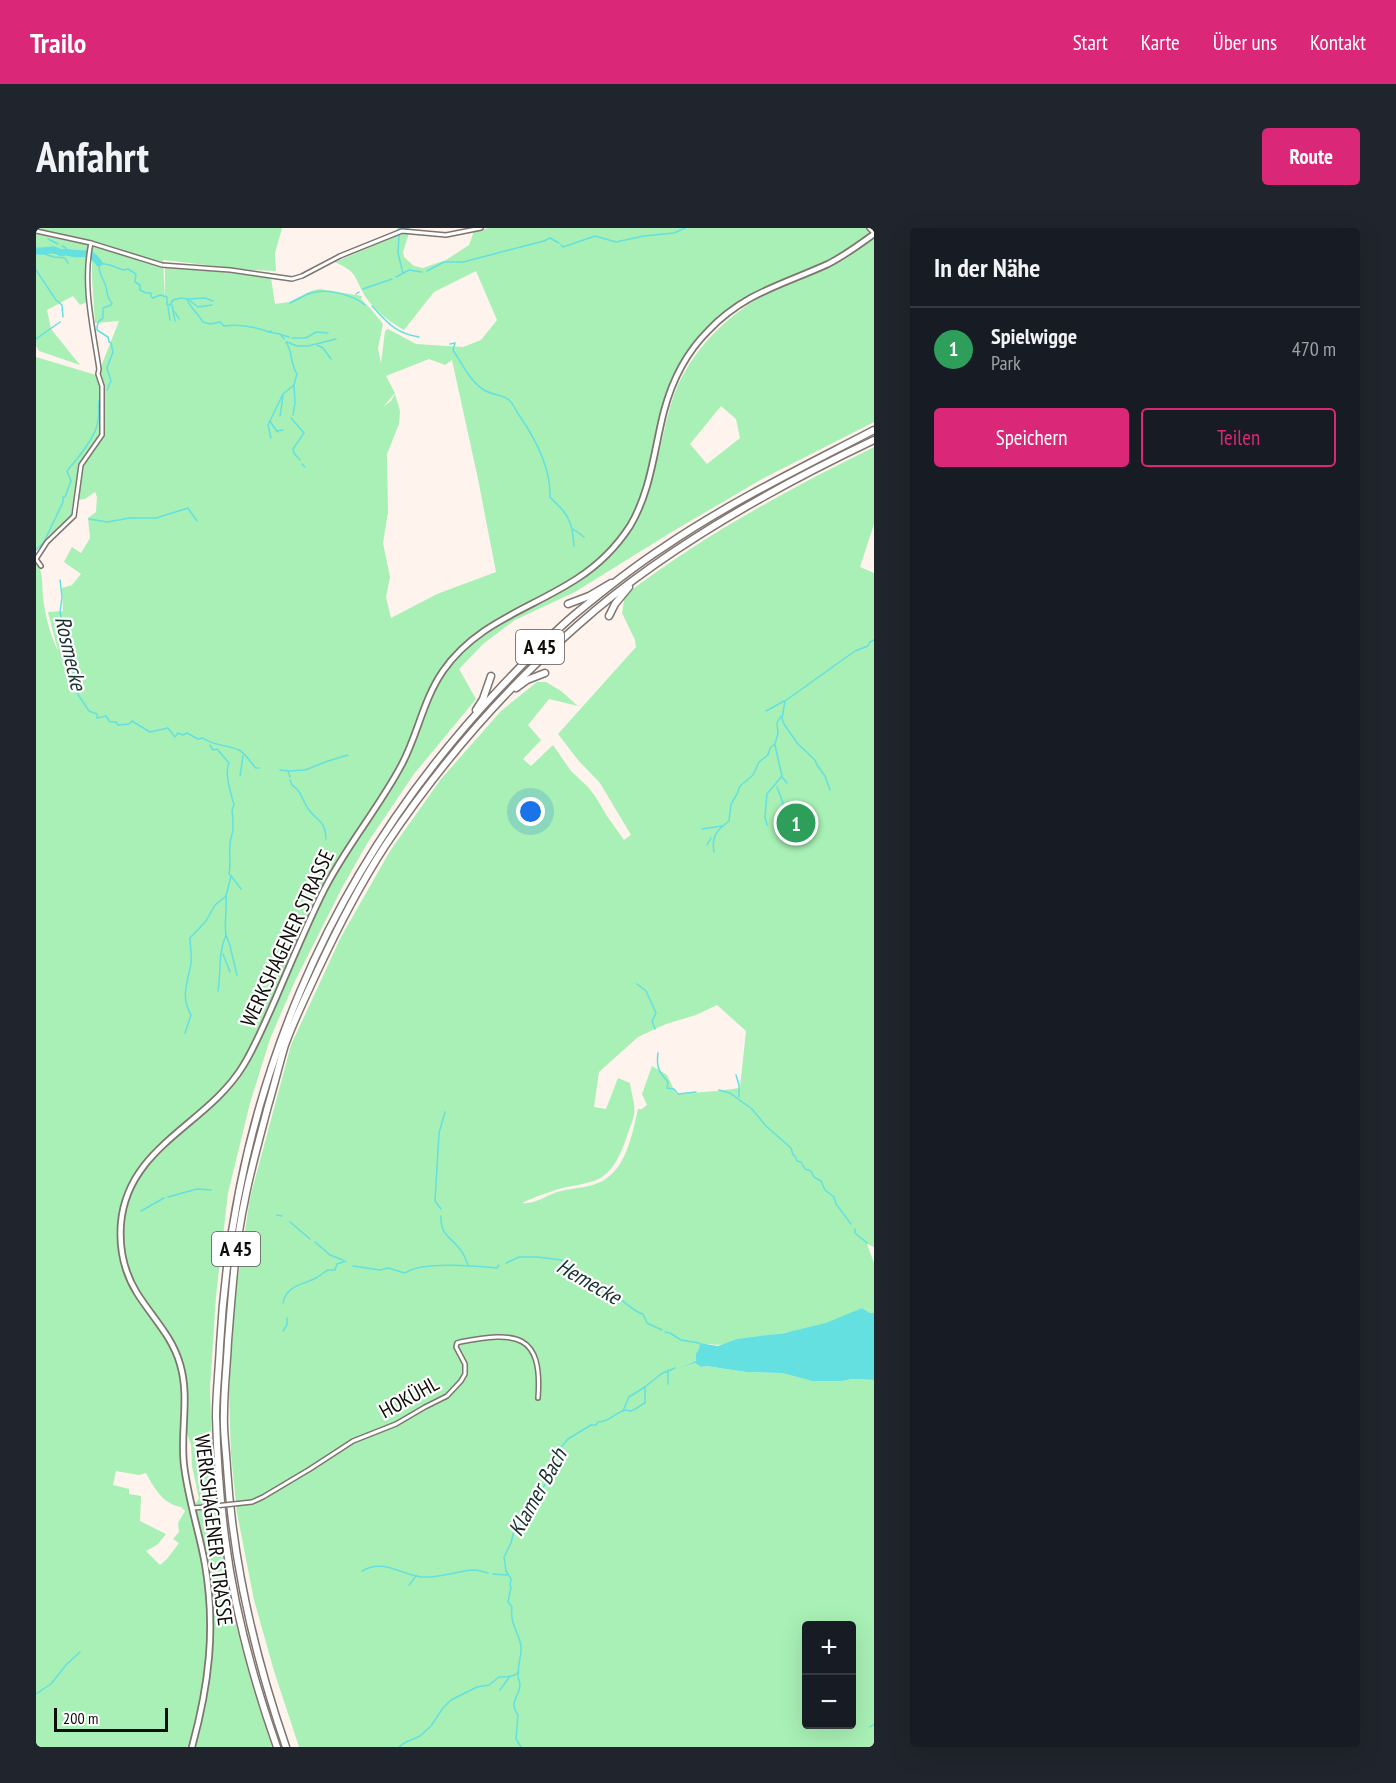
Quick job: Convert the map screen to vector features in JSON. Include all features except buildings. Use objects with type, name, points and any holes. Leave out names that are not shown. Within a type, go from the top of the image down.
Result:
[{"type":"highway","name":"A 45","points":[[277,1747],[245,1641],[225,1540],[216,1415],[222,1308],[236,1203],[261,1097],[278,1044],[299,991],[349,890],[425,774],[467,723],[533,654],[574,615],[662,548],[721,511],[874,430]]},
{"type":"highway","name":"A 45","points":[[286,1747],[258,1656],[242,1589],[228,1486],[224,1414],[236,1253],[244,1202],[285,1045],[356,894],[385,846],[428,787],[497,703],[539,660],[580,623],[669,555],[814,468],[874,440]]},
{"type":"highway","points":[[609,616],[625,591],[640,576]]},
{"type":"highway","points":[[568,604],[590,596],[620,579]]},
{"type":"highway","points":[[497,703],[527,680],[545,673]]},
{"type":"highway","points":[[467,723],[483,699],[491,676]]},
{"type":"main road","name":"WERKSHAGENER STRASSE","points":[[192,1747],[209,1667],[211,1634],[207,1576],[183,1462],[185,1399],[180,1364],[170,1338],[130,1281],[122,1253],[121,1227],[126,1197],[134,1180],[150,1157],[227,1088],[246,1061],[325,888],[405,760],[426,701],[444,670],[464,647],[488,627],[563,587],[594,566],[620,540],[630,525],[647,488],[671,389],[687,358],[702,338],[735,306],[764,290],[831,262],[874,234]]},
{"type":"street","points":[[36,231],[91,243],[162,265],[240,271],[292,279],[340,256],[402,231],[446,235],[481,228]]},
{"type":"street","points":[[869,228],[874,234]]},
{"type":"street","points":[[41,566],[36,559],[41,550],[74,516],[81,465],[102,435],[102,386],[98,374],[87,268],[91,243]]},
{"type":"street","name":"HOKÜHL","points":[[192,1508],[252,1502],[353,1441],[396,1424],[447,1396],[465,1374],[465,1364],[456,1347],[460,1342],[503,1336],[515,1338],[523,1343],[534,1353],[537,1363],[538,1398]]},
{"type":"green space","points":[[36,228],[282,228],[275,253],[276,271],[163,260],[165,299],[165,268],[271,278],[275,304],[289,302],[320,289],[362,296],[361,299],[383,324],[378,348],[381,364],[385,331],[388,329],[416,344],[463,347],[481,340],[497,320],[476,271],[434,292],[404,330],[378,311],[365,296],[351,272],[335,262],[404,233],[409,233],[403,252],[404,257],[414,266],[423,268],[446,260],[469,245],[474,231],[489,228],[874,228],[874,231],[837,257],[753,293],[713,323],[700,337],[671,387],[657,454],[681,379],[689,364],[710,337],[736,314],[764,295],[840,262],[874,238],[874,422],[762,479],[575,592],[515,620],[483,644],[459,669],[476,699],[414,774],[368,842],[295,981],[270,1039],[250,1103],[228,1193],[216,1296],[210,1388],[213,1488],[228,1596],[272,1747],[36,1747],[36,562],[42,577],[47,622],[58,651],[48,612],[63,611],[62,588],[72,585],[81,574],[64,562],[72,547],[81,553],[90,538],[88,518],[96,512],[97,497],[95,492],[85,499],[77,500],[82,466],[104,435],[103,386],[100,369],[119,321],[95,323],[92,259],[87,259],[86,270],[89,301],[80,305],[73,296],[47,310],[51,329],[80,365],[39,351],[36,346]],"holes":[[[429,359],[445,365],[452,360],[496,572],[437,594],[391,618],[386,597],[390,577],[383,543],[388,512],[387,454],[399,424],[400,411],[395,394],[391,401],[383,407],[395,393],[386,376]],[[721,406],[736,419],[740,438],[707,464],[690,444]],[[187,1433],[199,1499],[194,1505],[186,1451]],[[116,1471],[139,1475],[146,1473],[164,1499],[185,1511],[178,1523],[179,1532],[173,1539],[179,1543],[160,1565],[146,1551],[157,1545],[166,1534],[140,1521],[141,1496],[129,1494],[129,1489],[113,1485]]]},
{"type":"green space","points":[[36,357],[96,375],[100,381],[102,432],[80,465],[71,516],[53,534],[51,533],[36,551]]},
{"type":"green space","points":[[874,447],[874,524],[860,567],[874,573],[874,1247],[867,1244],[874,1263],[874,1313],[862,1308],[832,1321],[789,1332],[723,1345],[705,1344],[698,1349],[696,1361],[682,1366],[695,1363],[701,1367],[782,1373],[812,1381],[874,1380],[874,1747],[299,1747],[254,1600],[237,1513],[231,1454],[229,1392],[234,1304],[250,1198],[291,1045],[341,937],[390,851],[441,779],[501,711],[537,682],[546,682],[578,706],[549,699],[528,725],[541,740],[523,759],[531,766],[553,745],[571,771],[595,796],[624,840],[631,835],[600,783],[558,734],[636,647],[622,613],[625,595],[684,553],[777,497]],"holes":[[[717,1005],[746,1031],[740,1088],[676,1094],[667,1075],[652,1066],[642,1094],[647,1105],[638,1109],[626,1152],[608,1178],[593,1185],[561,1191],[532,1202],[522,1203],[562,1188],[594,1181],[601,1178],[612,1167],[623,1147],[633,1120],[634,1107],[630,1083],[618,1078],[606,1109],[594,1107],[599,1072],[638,1037]]]},
{"type":"water","points":[[862,1308],[874,1313],[874,1380],[812,1381],[782,1373],[701,1367],[695,1363],[680,1367],[696,1361],[699,1343],[718,1346],[737,1339],[784,1333],[826,1323]]},
{"type":"waterway","points":[[398,229],[409,228]]},
{"type":"waterway","points":[[561,245],[563,247],[595,236],[616,242],[674,233],[685,228]]},
{"type":"waterway","points":[[399,234],[398,253],[403,273]]},
{"type":"waterway","points":[[427,271],[444,262],[463,262],[550,238],[559,243]]},
{"type":"waterway","points":[[48,239],[58,244]]},
{"type":"waterway","points":[[62,246],[67,252]]},
{"type":"waterway","points":[[36,251],[52,250],[61,253],[86,254],[99,263]]},
{"type":"waterway","points":[[38,252],[65,258],[68,263]]},
{"type":"waterway","points":[[107,390],[111,381],[107,368],[113,352],[108,337],[97,328],[103,318],[103,308],[112,303],[99,263],[123,270],[128,269],[136,274],[135,282],[140,285],[140,290],[151,293],[153,298],[160,295],[167,297],[167,305],[170,305],[173,300],[187,299],[203,322],[210,324],[220,322],[224,326],[253,327],[271,331]]},
{"type":"waterway","points":[[36,270],[56,300],[62,305],[63,317]]},
{"type":"waterway","points":[[396,277],[409,270],[422,272]]},
{"type":"waterway","points":[[363,289],[392,279]]},
{"type":"waterway","points":[[290,303],[308,294],[324,291],[347,295],[365,305]]},
{"type":"waterway","points":[[188,299],[205,298],[213,301]]},
{"type":"waterway","points":[[189,300],[198,307],[212,305]]},
{"type":"waterway","points":[[172,305],[175,321]]},
{"type":"waterway","points":[[372,306],[398,330],[419,337]]},
{"type":"waterway","points":[[168,307],[170,320]]},
{"type":"waterway","points":[[175,312],[179,319]]},
{"type":"waterway","points":[[36,339],[60,322]]},
{"type":"waterway","points":[[269,332],[280,334],[284,339]]},
{"type":"waterway","points":[[292,338],[306,338],[316,332],[328,333]]},
{"type":"waterway","points":[[282,335],[289,337]]},
{"type":"waterway","points":[[287,342],[297,346],[308,346],[336,339]]},
{"type":"waterway","points":[[286,342],[297,374],[294,385],[293,415]]},
{"type":"waterway","points":[[450,344],[455,343],[453,350],[475,382],[487,392],[507,398],[531,433],[545,464],[550,497],[569,520],[574,546]]},
{"type":"waterway","points":[[317,345],[323,348],[331,359]]},
{"type":"waterway","points":[[271,438],[268,425],[283,394],[294,385]]},
{"type":"waterway","points":[[280,416],[283,396]]},
{"type":"waterway","name":"Hemecke","points":[[36,550],[44,542],[63,502],[63,497],[65,497],[71,481],[67,471],[86,448],[97,427],[100,397]]},
{"type":"waterway","points":[[291,418],[304,433],[293,449],[300,460]]},
{"type":"waterway","points":[[270,421],[278,432]]},
{"type":"waterway","points":[[276,431],[283,430]]},
{"type":"waterway","points":[[302,464],[305,467]]},
{"type":"waterway","points":[[89,519],[107,522],[130,518],[156,518],[188,508],[197,521]]},
{"type":"waterway","points":[[573,529],[584,537]]},
{"type":"waterway","name":"Rosmecke","points":[[60,580],[62,597],[60,612],[71,648],[73,675],[77,693],[89,711],[97,714],[97,718],[106,716],[110,722],[116,722],[118,725],[129,724],[132,721],[150,732],[168,728],[175,737],[178,733],[183,735],[187,733],[198,739],[203,738],[211,743],[235,748],[243,753],[256,768],[259,768]]},
{"type":"waterway","points":[[830,790],[815,760],[798,744],[784,724],[782,719],[785,701],[874,640]]},
{"type":"waterway","points":[[766,711],[784,701]]},
{"type":"waterway","points":[[714,852],[714,838],[729,821],[731,804],[740,786],[753,775],[759,762],[768,755],[770,748],[775,744],[778,733],[777,723],[781,716]]},
{"type":"waterway","points":[[185,1033],[191,1015],[185,995],[191,963],[190,938],[206,921],[215,905],[226,896],[231,876],[229,874],[230,842],[234,805],[228,778],[229,763],[217,749],[213,750],[210,745]]},
{"type":"waterway","points":[[767,825],[765,817],[767,794],[782,776],[775,745]]},
{"type":"waterway","points":[[288,771],[305,770],[348,755]]},
{"type":"waterway","points":[[240,776],[243,756]]},
{"type":"waterway","name":"Rosmecke","points":[[280,770],[288,771],[290,777]]},
{"type":"waterway","points":[[782,777],[787,783]]},
{"type":"waterway","name":"Rosmecke","points":[[290,780],[309,810],[323,825],[326,839]]},
{"type":"waterway","points":[[777,787],[783,803],[782,818]]},
{"type":"waterway","points":[[702,829],[722,826]]},
{"type":"waterway","points":[[707,845],[711,838]]},
{"type":"waterway","points":[[231,876],[241,889]]},
{"type":"waterway","points":[[218,991],[221,956],[226,935],[226,896]]},
{"type":"waterway","points":[[226,935],[237,975]]},
{"type":"waterway","points":[[223,954],[230,972]]},
{"type":"waterway","points":[[637,984],[646,991],[656,1013],[652,1021],[655,1029]]},
{"type":"waterway","points":[[658,1053],[658,1066],[668,1082],[667,1088],[674,1089],[678,1094],[696,1092]]},
{"type":"waterway","points":[[736,1075],[739,1097]]},
{"type":"waterway","points":[[719,1090],[730,1093],[752,1109],[766,1126],[791,1148],[797,1161],[801,1162],[805,1169],[811,1171],[814,1177],[821,1181],[825,1190],[834,1197],[836,1204],[851,1224]]},
{"type":"waterway","points":[[441,1209],[435,1201],[439,1133],[445,1112]]},
{"type":"waterway","points":[[168,1197],[197,1189],[211,1190]]},
{"type":"waterway","points":[[141,1211],[164,1198]]},
{"type":"waterway","points":[[277,1215],[282,1216]]},
{"type":"waterway","points":[[441,1216],[442,1228],[462,1252],[468,1265]]},
{"type":"waterway","points":[[290,1222],[310,1239]]},
{"type":"waterway","points":[[855,1229],[855,1233],[867,1243]]},
{"type":"waterway","points":[[315,1242],[330,1255],[343,1260]]},
{"type":"waterway","name":"Hemecke","points":[[506,1263],[519,1257],[561,1260],[570,1265],[578,1278],[610,1292],[611,1296],[617,1296],[643,1314],[647,1323],[662,1330]]},
{"type":"waterway","name":"Hemecke","points":[[283,1303],[291,1289],[328,1270],[335,1270],[337,1264],[346,1261]]},
{"type":"waterway","name":"Hemecke","points":[[353,1266],[380,1270],[388,1268],[405,1273],[424,1267],[497,1268],[499,1265]]},
{"type":"waterway","name":"Hemecke","points":[[283,1331],[287,1325],[287,1318]]},
{"type":"waterway","name":"Hemecke","points":[[665,1332],[681,1340],[699,1343]]},
{"type":"waterway","name":"Klamer Bach","points":[[521,1747],[516,1739],[518,1715],[514,1706],[520,1688],[518,1672],[521,1646],[512,1620],[512,1607],[508,1602],[511,1579],[506,1571],[504,1557],[514,1531],[523,1523],[526,1509],[532,1506],[550,1478],[554,1470],[551,1459],[568,1439],[591,1425],[596,1425],[622,1411],[633,1410],[645,1403],[645,1387],[661,1374],[675,1368]]},
{"type":"waterway","points":[[668,1370],[668,1384]]},
{"type":"waterway","points":[[623,1411],[629,1397],[645,1387]]},
{"type":"waterway","points":[[362,1571],[377,1566],[422,1577],[474,1570],[488,1573]]},
{"type":"waterway","points":[[493,1574],[507,1575]]},
{"type":"waterway","points":[[409,1585],[416,1576]]},
{"type":"waterway","points":[[36,1694],[51,1684],[80,1652]]},
{"type":"waterway","points":[[399,1747],[420,1736],[431,1726],[451,1700],[477,1687],[489,1685],[499,1677],[512,1676],[519,1672]]},
{"type":"waterway","points":[[500,1690],[510,1676]]},
{"type":"waterway","points":[[870,1727],[874,1724]]},
{"type":"place","name":"Spielwigge","points":[[796,823]]}]
